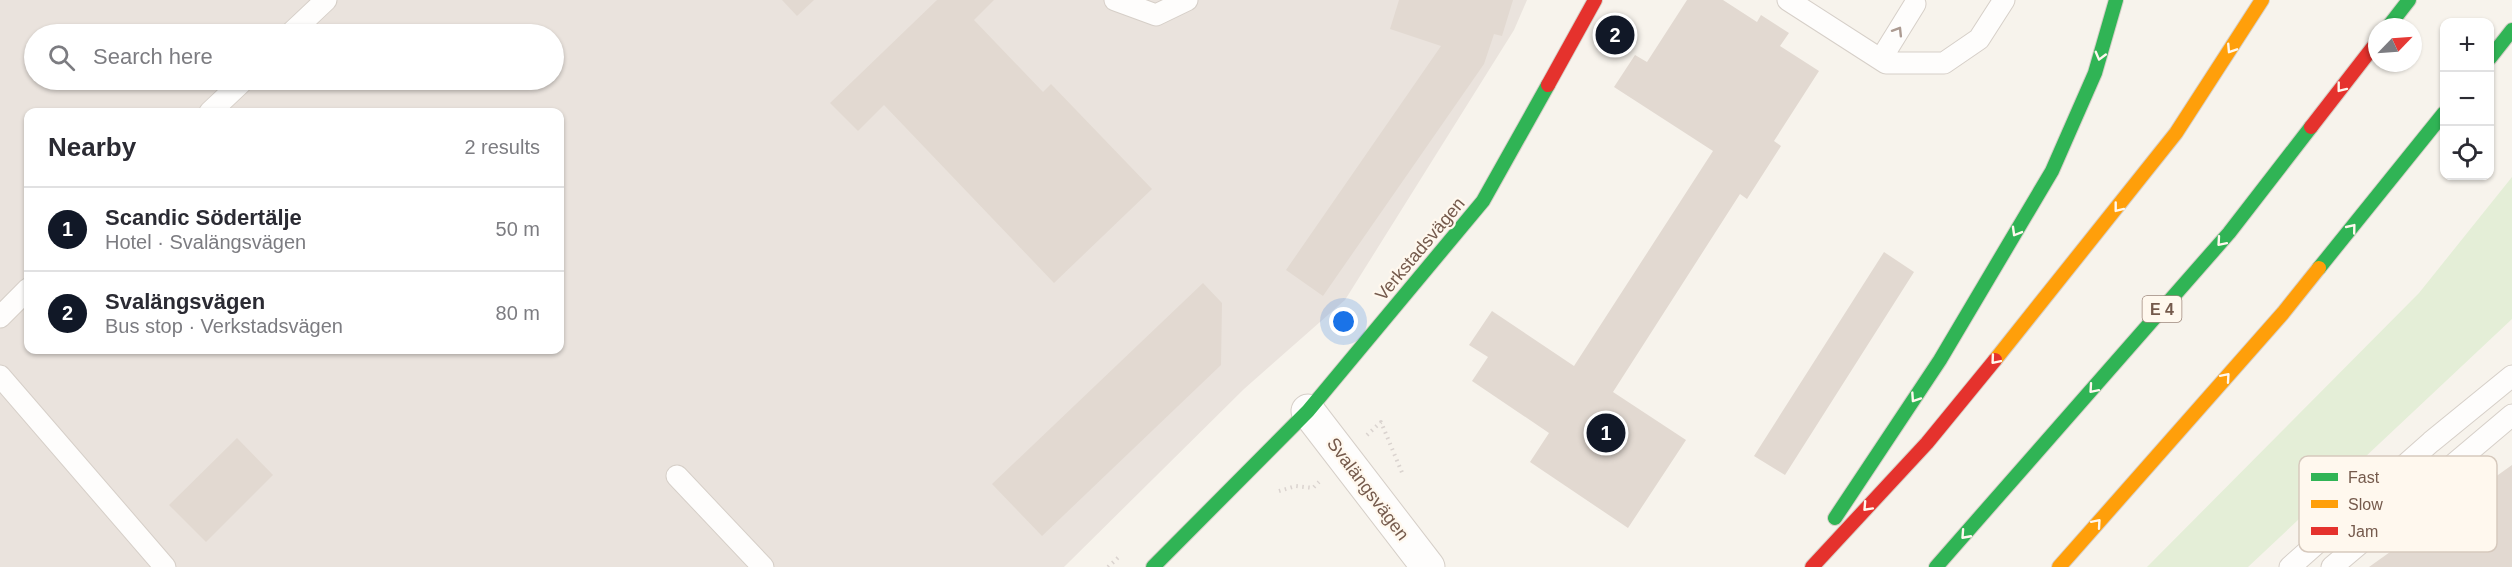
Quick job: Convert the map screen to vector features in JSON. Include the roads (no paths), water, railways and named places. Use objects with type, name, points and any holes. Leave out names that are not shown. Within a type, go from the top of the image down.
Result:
[{"type":"main road","name":"Verkstadsvägen","points":[[1153,567],[1308,411],[1483,201],[1595,0]]},
{"type":"main road","points":[[1803,567],[1940,360],[2052,171],[2095,73],[2116,0]]},
{"type":"main road","points":[[1812,567],[1926,443],[2054,289],[2176,133],[2262,0]]},
{"type":"main road","points":[[2395,18],[2409,0]]},
{"type":"main road","points":[[2494,53],[2512,30]]},
{"type":"main road","name":"E 4","points":[[1936,567],[2229,233],[2368,54]]},
{"type":"main road","points":[[2059,567],[2283,313],[2440,119]]},
{"type":"street","name":"Svalängsvägen","points":[[1308,411],[1428,567]]},
{"type":"lane","points":[[301,24],[326,0]]},
{"type":"lane","points":[[1115,0],[1156,15],[1186,0]]},
{"type":"lane","points":[[1788,0],[1886,63],[1944,63],[1979,39],[2004,0]]},
{"type":"lane","points":[[1881,59],[1915,4]]},
{"type":"lane","points":[[214,108],[233,90]]},
{"type":"lane","points":[[0,317],[24,293]]},
{"type":"lane","points":[[0,376],[165,567]]},
{"type":"lane","points":[[2415,456],[2512,376]]},
{"type":"lane","points":[[2463,456],[2512,415]]},
{"type":"lane","points":[[677,476],[763,567]]},
{"type":"lane","points":[[2290,567],[2307,552]]},
{"type":"lane","points":[[2332,567],[2350,552]]},
{"type":"place","name":"Svalängsvägen","points":[[1615,35]]},
{"type":"place","name":"Scandic Södertälje","points":[[1606,433]]}]
